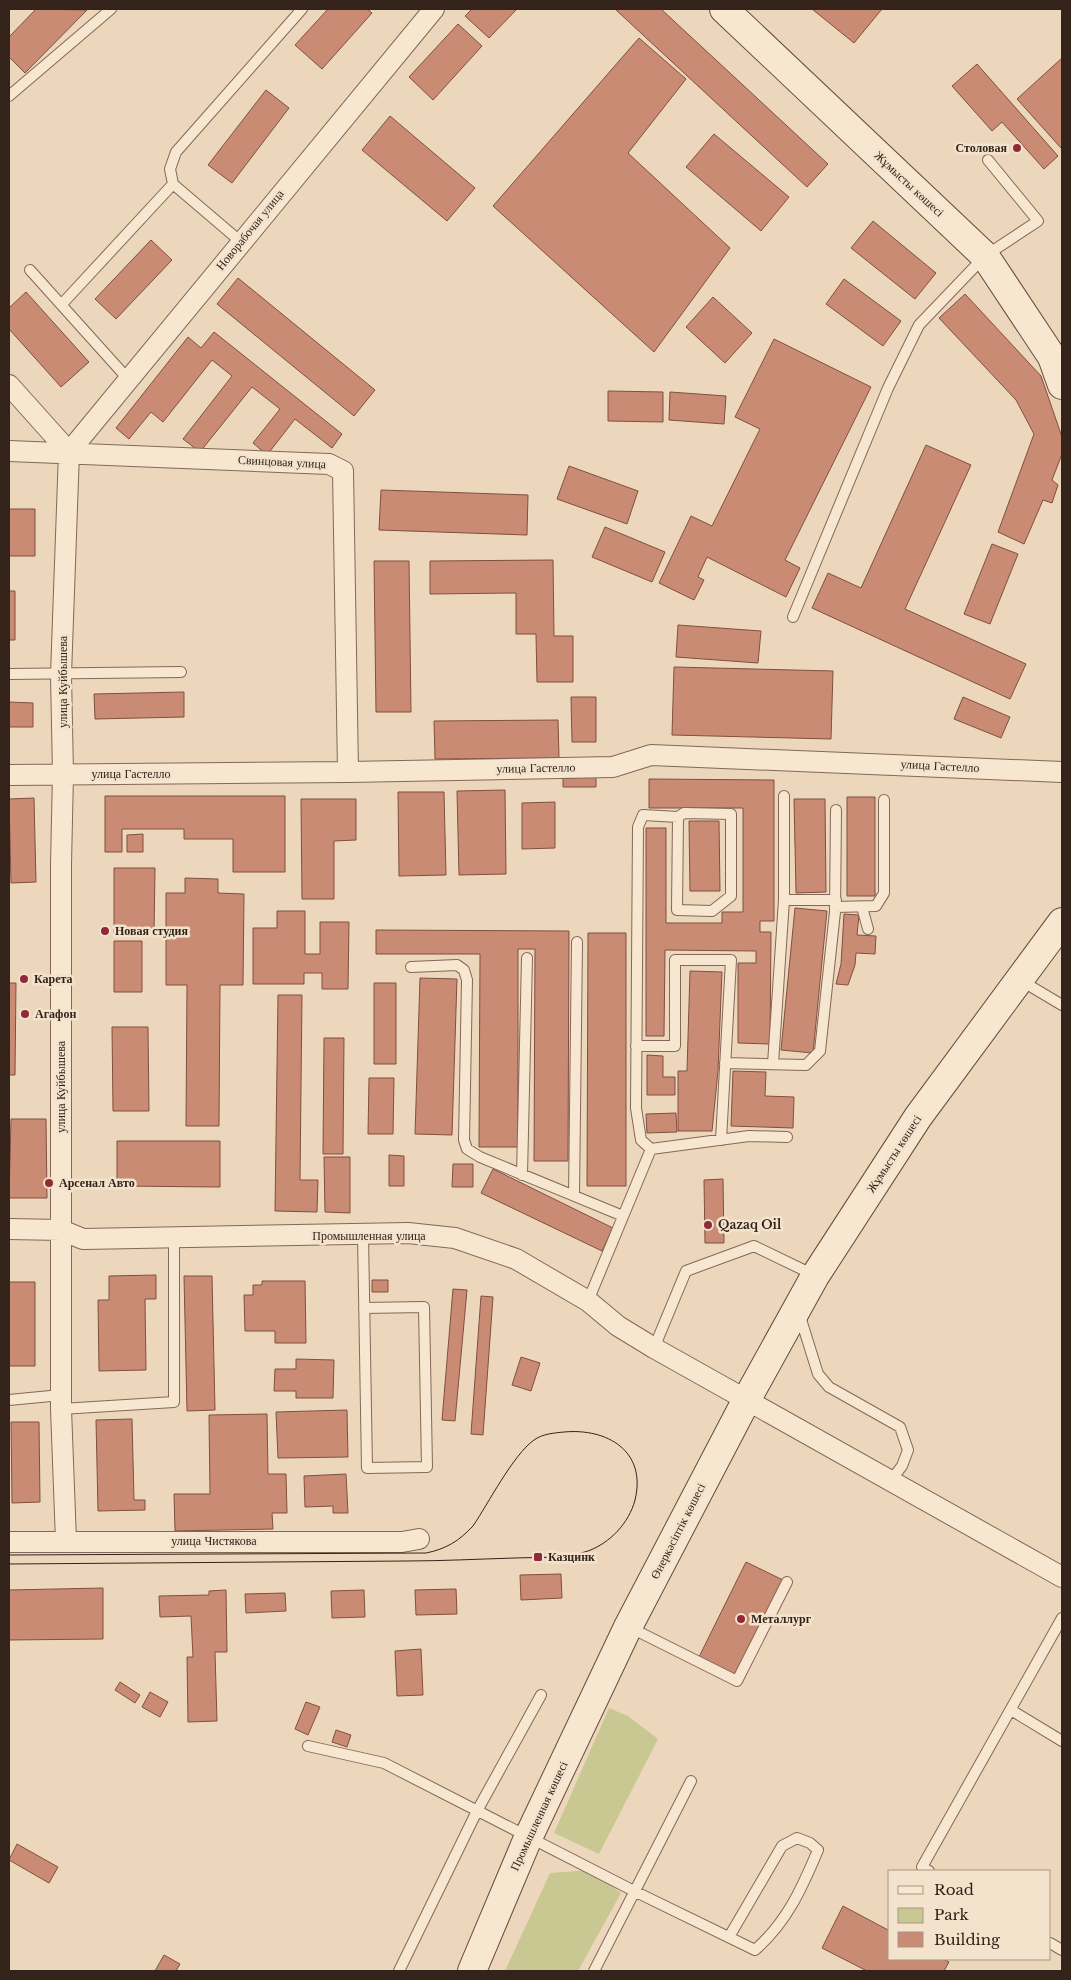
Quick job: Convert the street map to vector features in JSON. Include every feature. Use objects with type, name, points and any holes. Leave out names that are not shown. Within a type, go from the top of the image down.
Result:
[{"type":"main road","name":"Жұмысты көшесі","points":[[724,9],[985,256],[1052,357],[1062,385]]},
{"type":"main road","name":"Жұмысты көшесі","points":[[747,1399],[815,1276],[918,1117],[1062,922]]},
{"type":"main road","name":"Өнеркәсіптік көшесі","points":[[612,1664],[628,1627],[747,1399]]},
{"type":"main road","name":"Промышленная көшесі","points":[[472,1971],[528,1838],[612,1664]]},
{"type":"street","name":"Новорабочая улица","points":[[69,452],[240,242],[434,9]]},
{"type":"street","points":[[9,385],[69,452]]},
{"type":"street","name":"Свинцовая улица","points":[[9,451],[329,464],[343,471],[348,772]]},
{"type":"street","name":"улица Куйбышева","points":[[66,1541],[61,1402],[60,864],[63,774],[61,674],[69,452]]},
{"type":"street","name":"улица Гастелло","points":[[9,775],[613,767],[651,756],[1062,772]]},
{"type":"street","name":"Промышленная улица","points":[[9,1229],[61,1230],[83,1239],[408,1233],[455,1238],[516,1259],[588,1301],[618,1326],[654,1348],[1062,1577]]},
{"type":"street","name":"улица Чистякова","points":[[9,1542],[402,1542],[419,1539]]},
{"type":"lane","points":[[9,96],[111,9]]},
{"type":"lane","points":[[240,242],[173,184],[170,169],[176,152],[302,9]]},
{"type":"lane","points":[[793,617],[888,388],[919,325],[985,256],[1038,220],[988,160]]},
{"type":"lane","points":[[62,304],[173,184]]},
{"type":"lane","points":[[30,270],[128,379]]},
{"type":"lane","points":[[9,674],[181,672]]},
{"type":"lane","points":[[773,1064],[784,900],[784,796]]},
{"type":"lane","points":[[784,900],[876,906],[884,893],[884,800]]},
{"type":"lane","points":[[726,1063],[806,1065],[820,1051],[835,903],[836,810]]},
{"type":"lane","points":[[678,818],[677,910],[712,911],[731,896],[731,814],[684,813],[678,818],[643,815],[638,828],[636,1046],[636,1108],[641,1140],[651,1149],[749,1136],[788,1137]]},
{"type":"lane","points":[[862,906],[868,929]]},
{"type":"lane","points":[[574,1196],[577,942]]},
{"type":"lane","points":[[522,1175],[528,958]]},
{"type":"lane","points":[[636,1046],[675,1046],[675,960],[731,960],[721,1140]]},
{"type":"lane","points":[[411,967],[457,965],[464,970],[467,980],[464,1140],[467,1149],[522,1175],[623,1216]]},
{"type":"lane","points":[[1020,980],[1062,1005]]},
{"type":"lane","points":[[588,1301],[651,1149]]},
{"type":"lane","points":[[363,1235],[364,1308],[367,1468],[427,1467],[424,1307],[364,1308]]},
{"type":"lane","points":[[9,1400],[174,1402],[174,1238]]},
{"type":"lane","points":[[654,1348],[686,1271],[754,1246],[815,1276]]},
{"type":"lane","points":[[798,1307],[818,1374],[829,1387],[900,1427],[908,1450],[902,1466],[891,1480]]},
{"type":"lane","points":[[628,1627],[737,1681],[787,1582]]},
{"type":"lane","points":[[927,1870],[922,1867],[1062,1618]]},
{"type":"lane","points":[[399,1971],[477,1811],[541,1695]]},
{"type":"lane","points":[[1011,1710],[1062,1741]]},
{"type":"lane","points":[[308,1746],[384,1763],[528,1838],[755,1950],[775,1933],[802,1888],[818,1850],[810,1843],[797,1838],[782,1846],[729,1937]]},
{"type":"lane","points":[[594,1971],[691,1781]]},
{"type":"green space","points":[[609,1708],[628,1716],[658,1739],[599,1854],[554,1833]]},
{"type":"green space","points":[[591,1870],[621,1893],[578,1971],[505,1971],[550,1873]]},
{"type":"building","points":[[36,9],[87,10],[25,73],[9,57],[9,37]]},
{"type":"building","points":[[328,9],[367,9],[372,13],[322,69],[295,45]]},
{"type":"building","points":[[472,9],[517,9],[489,38],[465,16]]},
{"type":"building","points":[[615,9],[661,9],[828,164],[807,187]]},
{"type":"building","points":[[812,9],[882,9],[854,43]]},
{"type":"building","points":[[458,24],[482,46],[433,100],[409,77]]},
{"type":"building","points":[[639,38],[686,79],[628,153],[730,248],[654,352],[493,206]]},
{"type":"building","points":[[1062,58],[1062,147],[1061,148],[1017,99]]},
{"type":"building","points":[[977,64],[1058,156],[1044,169],[1002,122],[992,131],[952,86]]},
{"type":"building","points":[[266,90],[289,108],[232,183],[208,165]]},
{"type":"building","points":[[390,116],[475,188],[447,221],[362,150]]},
{"type":"building","points":[[714,134],[789,197],[761,231],[686,167]]},
{"type":"building","points":[[873,221],[936,273],[915,299],[851,248]]},
{"type":"building","points":[[151,240],[172,260],[116,319],[95,299]]},
{"type":"building","points":[[238,278],[375,390],[354,416],[217,304]]},
{"type":"building","points":[[844,279],[901,321],[883,346],[826,304]]},
{"type":"building","points":[[26,292],[89,362],[61,387],[9,329],[9,308]]},
{"type":"building","points":[[965,294],[1041,376],[1062,437],[1062,454],[1052,480],[1058,485],[1052,503],[1043,500],[1024,544],[998,532],[1034,434],[1016,400],[939,318]]},
{"type":"building","points":[[713,297],[752,333],[725,363],[686,327]]},
{"type":"building","points":[[214,332],[342,434],[332,448],[295,419],[267,455],[253,443],[280,409],[252,387],[200,452],[183,439],[232,376],[212,360],[163,422],[151,412],[129,439],[116,428],[188,337],[201,348]]},
{"type":"building","points":[[774,339],[871,387],[785,560],[800,568],[786,597],[707,557],[698,577],[704,580],[694,600],[659,583],[691,516],[712,526],[760,429],[735,417]]},
{"type":"building","points":[[608,391],[663,392],[663,422],[608,421]]},
{"type":"building","points":[[670,392],[726,396],[724,424],[669,420]]},
{"type":"building","points":[[926,445],[971,465],[905,609],[1026,664],[1010,699],[812,608],[828,573],[861,588]]},
{"type":"building","points":[[569,466],[638,491],[627,524],[557,499]]},
{"type":"building","points":[[381,490],[528,495],[527,535],[379,530]]},
{"type":"building","points":[[9,509],[35,509],[35,556],[9,556]]},
{"type":"building","points":[[605,527],[665,552],[652,582],[592,557]]},
{"type":"building","points":[[992,544],[1018,554],[990,624],[964,614]]},
{"type":"building","points":[[553,560],[554,636],[573,636],[573,682],[537,682],[536,634],[516,634],[516,593],[430,594],[430,561]]},
{"type":"building","points":[[374,561],[409,561],[411,712],[376,712]]},
{"type":"building","points":[[9,591],[15,591],[15,640],[9,640]]},
{"type":"building","points":[[678,625],[761,631],[758,663],[676,657]]},
{"type":"building","points":[[674,667],[833,671],[831,739],[672,735]]},
{"type":"building","points":[[184,692],[184,717],[95,719],[94,694]]},
{"type":"building","points":[[571,697],[596,697],[596,742],[572,742]]},
{"type":"building","points":[[963,697],[1010,717],[1001,738],[954,719]]},
{"type":"building","points":[[9,702],[33,703],[33,727],[9,727]]},
{"type":"building","points":[[558,720],[559,758],[435,759],[434,721]]},
{"type":"building","points":[[596,777],[596,787],[563,787],[563,778]]},
{"type":"building","points":[[649,779],[774,780],[774,921],[760,921],[760,932],[771,932],[770,1044],[738,1043],[738,963],[756,963],[756,951],[665,950],[664,1036],[646,1036],[646,828],[666,828],[666,923],[722,923],[722,912],[743,912],[743,808],[649,808]]},
{"type":"building","points":[[505,790],[506,874],[459,875],[457,791]]},
{"type":"building","points":[[398,792],[444,792],[446,875],[399,876]]},
{"type":"building","points":[[105,796],[285,796],[285,872],[233,872],[233,839],[184,839],[184,829],[122,829],[122,852],[105,852]]},
{"type":"building","points":[[847,797],[875,797],[875,896],[847,896]]},
{"type":"building","points":[[34,798],[36,882],[11,883],[9,799]]},
{"type":"building","points":[[301,799],[356,799],[356,840],[334,841],[334,899],[302,899]]},
{"type":"building","points":[[794,799],[825,799],[826,892],[796,893]]},
{"type":"building","points":[[555,802],[555,848],[522,849],[522,803]]},
{"type":"building","points":[[689,821],[719,821],[720,891],[690,891]]},
{"type":"building","points":[[143,834],[143,852],[127,852],[127,835]]},
{"type":"building","points":[[114,868],[155,868],[154,935],[114,935]]},
{"type":"building","points":[[185,878],[218,879],[218,893],[244,894],[243,985],[220,985],[219,1126],[186,1126],[187,985],[166,985],[166,893],[185,893]]},
{"type":"building","points":[[795,908],[827,911],[813,1053],[781,1050]]},
{"type":"building","points":[[277,911],[305,911],[305,954],[320,954],[320,922],[349,922],[348,989],[322,989],[322,973],[304,973],[304,984],[253,984],[253,928],[277,928]]},
{"type":"building","points":[[844,914],[859,915],[857,935],[876,936],[875,954],[856,953],[855,965],[848,985],[836,984],[841,964]]},
{"type":"building","points":[[376,930],[569,931],[568,1161],[534,1161],[535,949],[518,949],[518,1147],[479,1147],[480,954],[376,954]]},
{"type":"building","points":[[588,933],[626,933],[626,1186],[587,1186]]},
{"type":"building","points":[[114,941],[142,941],[142,992],[114,992]]},
{"type":"building","points":[[690,971],[722,972],[718,1071],[712,1131],[678,1131],[678,1071],[687,1071]]},
{"type":"building","points":[[420,978],[457,979],[452,1135],[415,1134]]},
{"type":"building","points":[[9,983],[16,983],[15,1075],[9,1075]]},
{"type":"building","points":[[374,983],[396,983],[396,1064],[374,1064]]},
{"type":"building","points":[[278,995],[302,995],[300,1180],[318,1180],[317,1212],[275,1211]]},
{"type":"building","points":[[112,1027],[148,1027],[149,1111],[113,1111]]},
{"type":"building","points":[[324,1038],[344,1038],[343,1154],[323,1154]]},
{"type":"building","points":[[647,1055],[663,1056],[663,1077],[675,1077],[675,1095],[647,1095]]},
{"type":"building","points":[[733,1071],[766,1072],[765,1096],[794,1097],[793,1128],[731,1126]]},
{"type":"building","points":[[369,1078],[394,1078],[393,1134],[368,1134]]},
{"type":"building","points":[[676,1113],[677,1132],[647,1133],[646,1114]]},
{"type":"building","points":[[11,1119],[46,1119],[47,1198],[9,1198]]},
{"type":"building","points":[[117,1141],[220,1141],[220,1187],[117,1186]]},
{"type":"building","points":[[389,1155],[404,1156],[404,1186],[389,1186]]},
{"type":"building","points":[[324,1157],[350,1157],[350,1213],[325,1212]]},
{"type":"building","points":[[453,1164],[473,1164],[473,1187],[452,1187]]},
{"type":"building","points":[[493,1169],[613,1228],[602,1251],[481,1193]]},
{"type":"building","points":[[723,1179],[724,1243],[705,1243],[704,1180]]},
{"type":"building","points":[[156,1275],[156,1299],[145,1299],[146,1370],[99,1371],[98,1300],[109,1300],[109,1276]]},
{"type":"building","points":[[184,1276],[212,1276],[215,1410],[187,1411]]},
{"type":"building","points":[[372,1280],[388,1280],[388,1292],[372,1292]]},
{"type":"building","points":[[262,1281],[305,1281],[306,1343],[275,1343],[275,1331],[245,1331],[244,1295],[253,1295],[253,1285],[262,1285]]},
{"type":"building","points":[[9,1282],[35,1282],[35,1366],[9,1366]]},
{"type":"building","points":[[453,1289],[467,1290],[455,1421],[442,1420]]},
{"type":"building","points":[[481,1296],[493,1297],[483,1435],[471,1434]]},
{"type":"building","points":[[521,1357],[540,1363],[531,1391],[512,1385]]},
{"type":"building","points":[[296,1359],[334,1360],[333,1398],[296,1398],[296,1391],[274,1391],[275,1369],[296,1369]]},
{"type":"building","points":[[347,1410],[348,1457],[278,1458],[276,1412]]},
{"type":"building","points":[[267,1414],[268,1474],[286,1474],[287,1513],[272,1513],[273,1529],[175,1531],[174,1494],[210,1494],[209,1415]]},
{"type":"building","points":[[132,1419],[134,1500],[145,1500],[145,1510],[98,1511],[96,1420]]},
{"type":"building","points":[[11,1422],[39,1422],[40,1502],[12,1503]]},
{"type":"building","points":[[346,1474],[348,1513],[333,1513],[333,1506],[305,1507],[304,1476]]},
{"type":"building","name":"Металлург","points":[[746,1562],[783,1580],[735,1677],[698,1659]]},
{"type":"building","points":[[561,1574],[562,1598],[521,1600],[520,1575]]},
{"type":"building","points":[[103,1588],[103,1639],[9,1640],[9,1590]]},
{"type":"building","points":[[456,1589],[457,1614],[416,1615],[415,1590]]},
{"type":"building","points":[[226,1590],[227,1652],[215,1652],[217,1721],[188,1722],[187,1657],[193,1657],[191,1616],[160,1617],[159,1596],[209,1595],[209,1591]]},
{"type":"building","points":[[364,1590],[365,1617],[332,1618],[331,1591]]},
{"type":"building","points":[[285,1593],[286,1611],[246,1613],[245,1594]]},
{"type":"building","points":[[421,1649],[423,1695],[397,1696],[395,1651]]},
{"type":"building","points":[[120,1682],[140,1695],[135,1703],[115,1690]]},
{"type":"building","points":[[150,1692],[168,1702],[160,1717],[142,1707]]},
{"type":"building","points":[[306,1702],[320,1707],[308,1735],[295,1729]]},
{"type":"building","points":[[336,1730],[351,1735],[347,1747],[332,1742]]},
{"type":"building","points":[[17,1844],[58,1867],[49,1883],[9,1860]]},
{"type":"building","points":[[843,1906],[888,1930],[888,1960],[945,1960],[949,1962],[944,1971],[867,1971],[822,1948]]},
{"type":"building","points":[[164,1955],[180,1964],[176,1971],[155,1971]]},
{"type":"tram line","points":[[9,1555],[426,1553],[446,1547],[473,1526],[509,1468],[526,1447],[544,1435],[564,1432],[595,1434],[609,1439],[620,1446],[629,1456],[635,1468],[637,1483],[632,1508],[618,1531],[604,1543],[579,1554],[552,1557],[420,1561],[9,1564]]},
{"type":"place","name":"Столовая","points":[[1017,148]]},
{"type":"place","name":"Новая студия","points":[[105,931]]},
{"type":"place","name":"Карета","points":[[24,979]]},
{"type":"place","name":"Агафон","points":[[25,1014]]},
{"type":"place","name":"Арсенал Авто","points":[[49,1183]]},
{"type":"place","name":"Qazaq Oil","points":[[708,1225]]},
{"type":"place","name":"Казцинк","points":[[538,1557]]},
{"type":"place","name":"Металлург","points":[[741,1619]]}]
